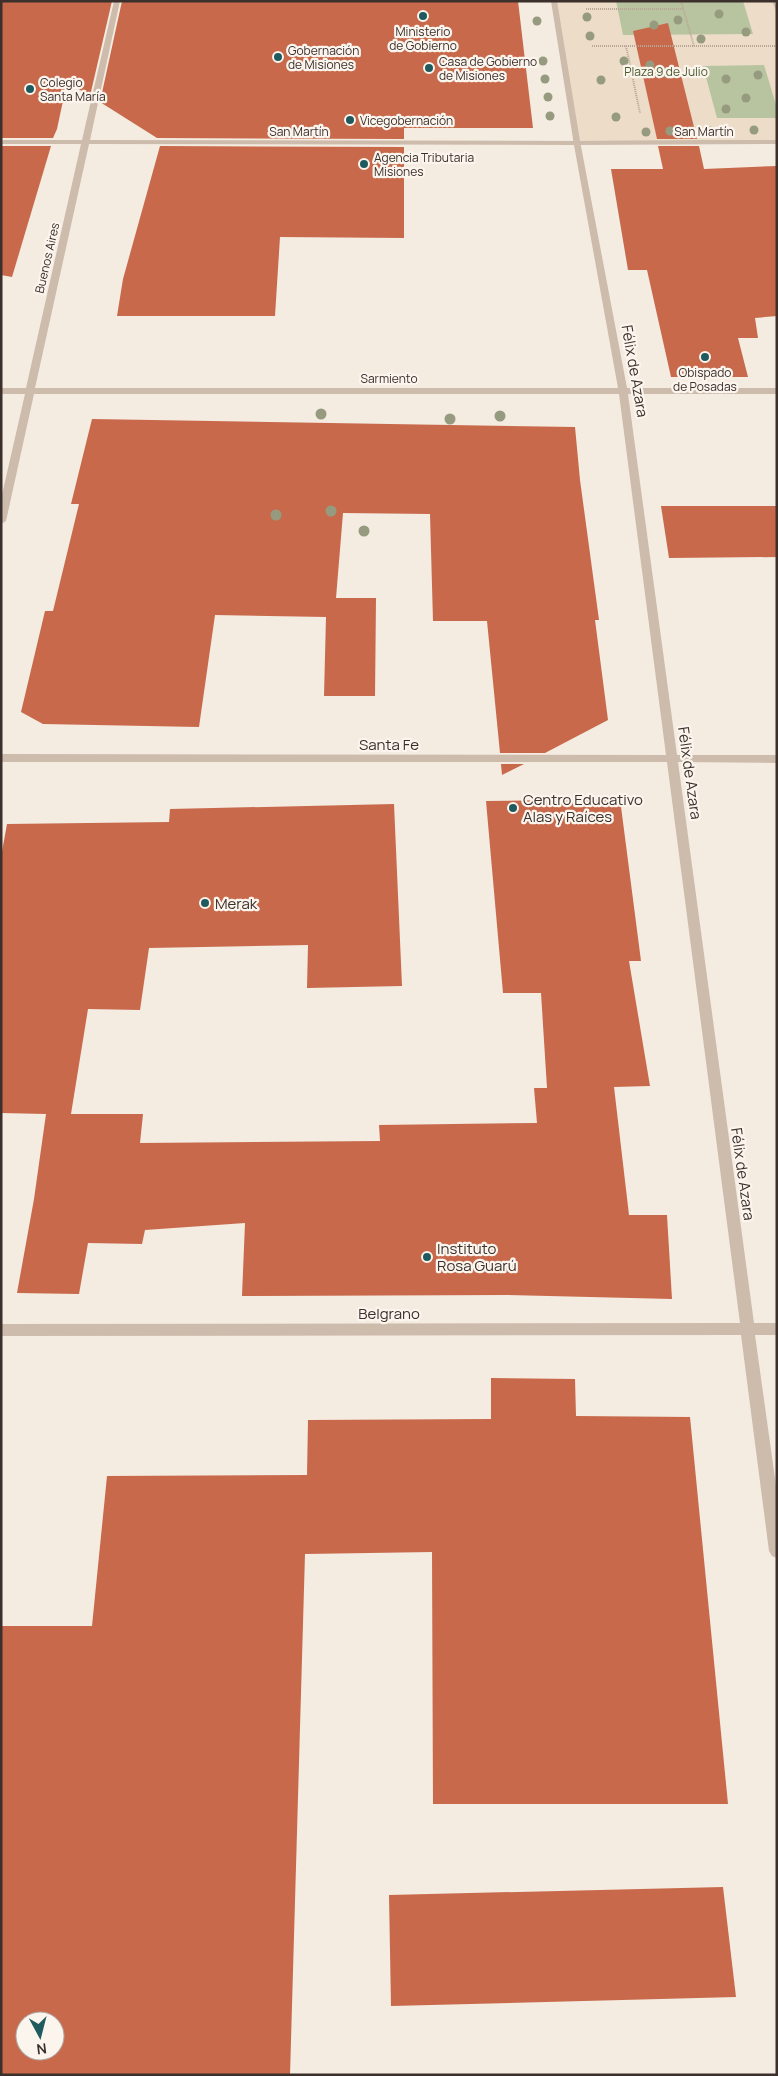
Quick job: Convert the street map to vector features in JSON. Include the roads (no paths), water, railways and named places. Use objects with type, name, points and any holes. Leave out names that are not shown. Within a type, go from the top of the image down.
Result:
[{"type":"street","name":"Buenos Aires","points":[[1,521],[117,1]]},
{"type":"street","name":"Félix de Azara","points":[[555,5],[577,143],[623,391],[777,1551]]},
{"type":"street","name":"San Martín","points":[[1,142],[777,142]]},
{"type":"street","name":"Sarmiento","points":[[1,391],[777,391]]},
{"type":"street","name":"Santa Fe","points":[[1,758],[777,758]]},
{"type":"street","name":"Belgrano","points":[[1,1330],[777,1329]]},
{"type":"place","name":"Ministerio de Gobierno","points":[[423,16]]},
{"type":"place","name":"Gobernación de Misiones","points":[[278,57]]},
{"type":"place","name":"Casa de Gobierno de Misiones","points":[[429,68]]},
{"type":"place","name":"Colegio Santa María","points":[[30,89]]},
{"type":"place","name":"Vicegobernación","points":[[350,120]]},
{"type":"place","name":"Agencia Tributaria Misiones","points":[[364,164]]},
{"type":"place","name":"Obispado de Posadas","points":[[705,357]]},
{"type":"place","name":"Centro Educativo Alas y Raíces","points":[[513,808]]},
{"type":"place","name":"Merak","points":[[205,903]]},
{"type":"place","name":"Instituto Rosa Guarú","points":[[427,1257]]},
{"type":"park label","name":"Plaza 9 de Julio","points":[[666,71]]}]
